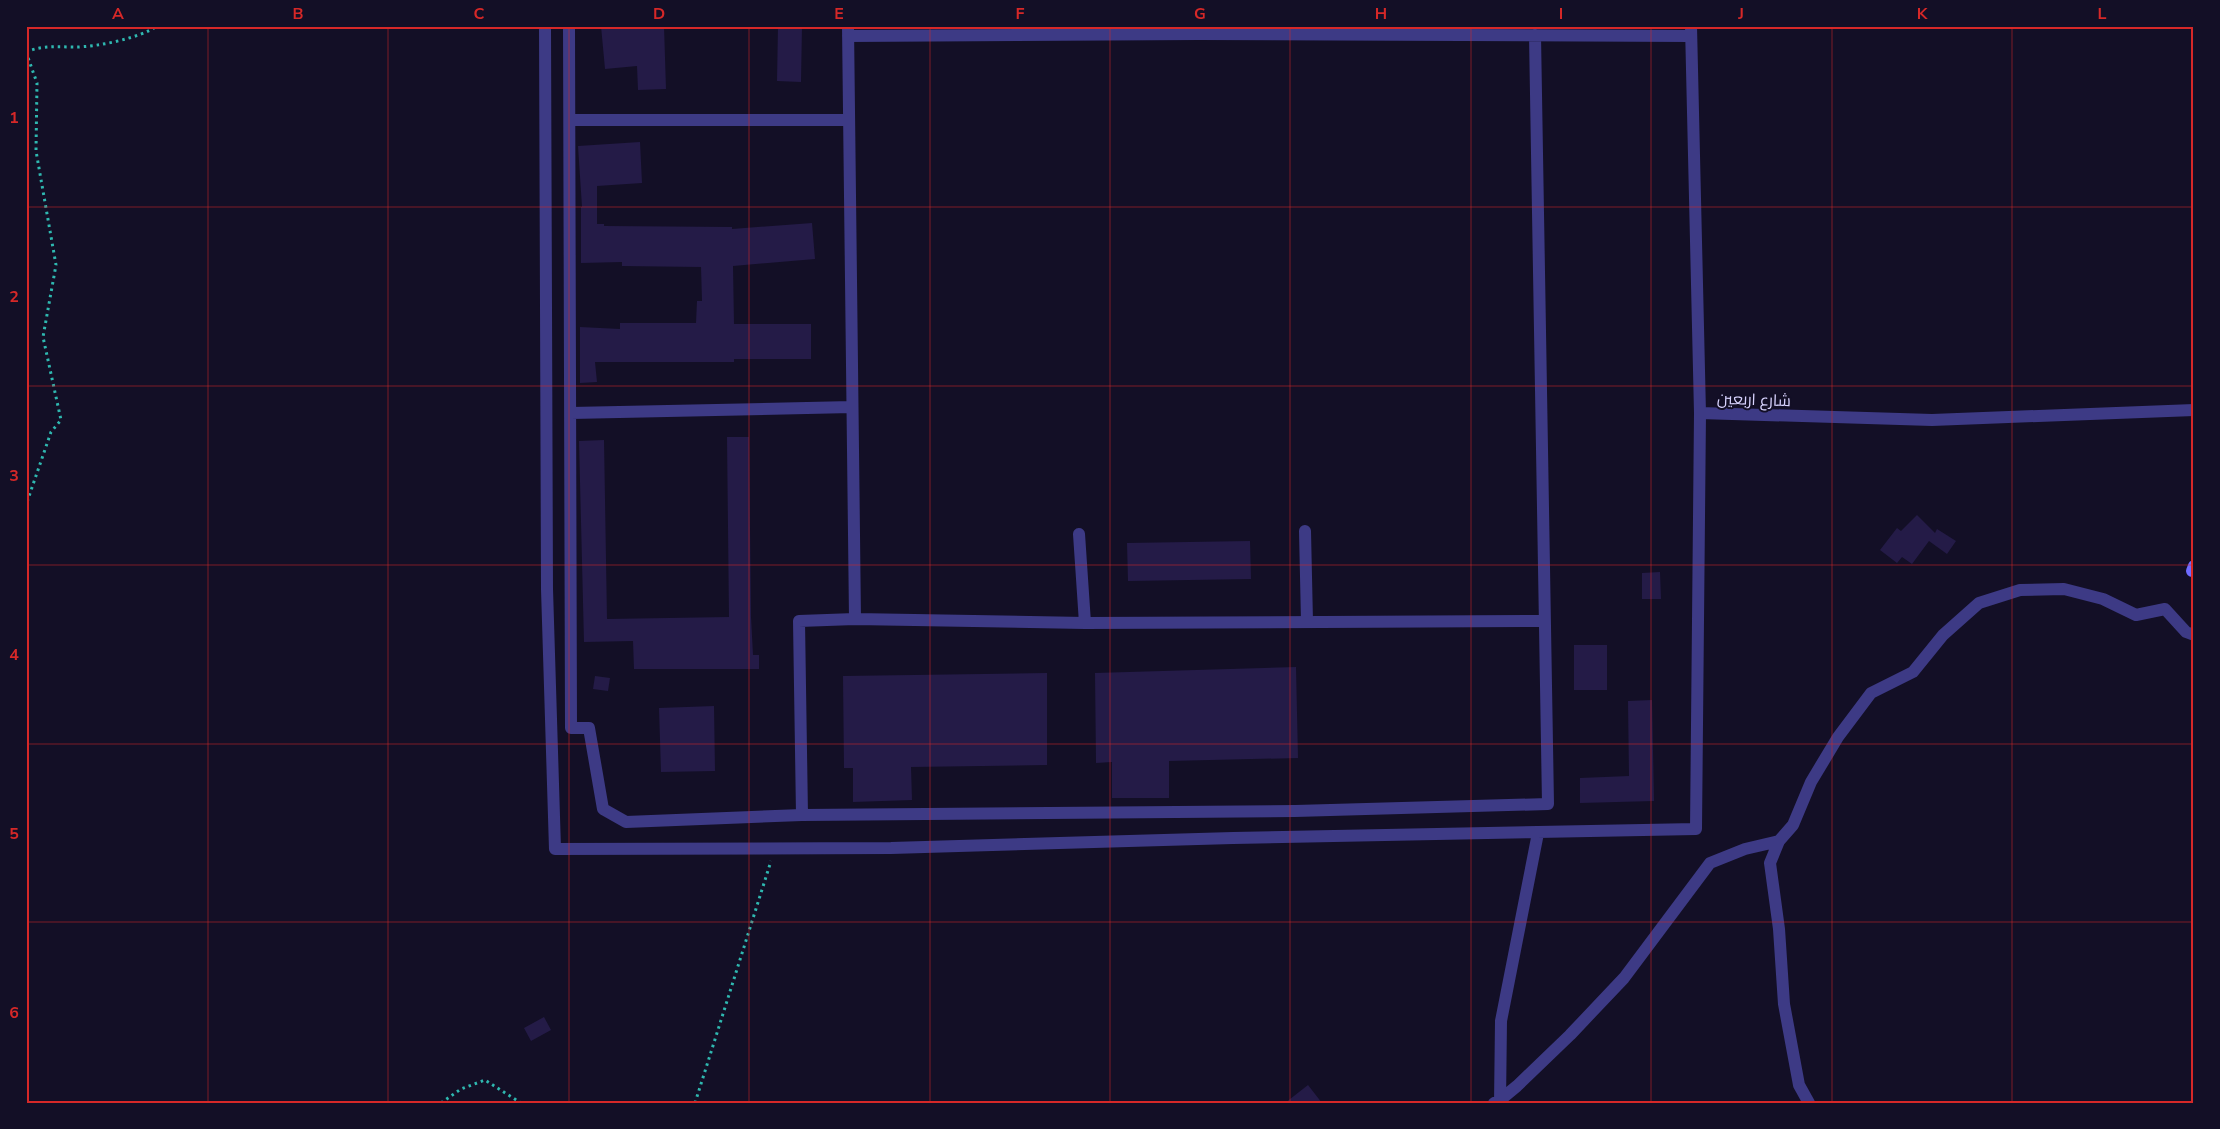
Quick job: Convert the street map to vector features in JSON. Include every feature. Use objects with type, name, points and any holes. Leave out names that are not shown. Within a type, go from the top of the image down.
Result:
[{"type":"street","points":[[545,26],[547,589],[555,849],[891,848],[1242,838],[1696,829],[1700,414]]},
{"type":"street","points":[[569,26],[571,728],[589,728],[602,810],[626,822],[802,814],[1295,811],[1548,804],[1535,35]]},
{"type":"street","points":[[855,619],[848,31],[1199,30],[1535,35],[1594,31],[1691,31]]},
{"type":"street","name":"شارع اربعين","points":[[1691,31],[1700,414],[1932,420],[2194,410]]},
{"type":"street","points":[[570,120],[849,120]]},
{"type":"street","points":[[571,413],[852,406]]},
{"type":"street","points":[[1305,531],[1308,622]]},
{"type":"street","points":[[1079,534],[1085,623]]},
{"type":"street","points":[[1809,1103],[1799,1085],[1784,1004],[1779,929],[1770,864],[1779,841],[1793,825],[1812,782],[1838,736],[1871,692],[1913,672],[1943,635],[1979,603],[2020,590],[2064,589],[2103,599],[2136,615],[2164,609],[2186,632],[2194,635]]},
{"type":"street","points":[[802,814],[799,621],[855,619],[1085,623],[1544,621]]},
{"type":"street","points":[[1498,1102],[1501,1021],[1538,832]]},
{"type":"street","points":[[1498,1102],[1570,1035],[1624,978],[1710,863],[1744,848],[1779,841]]},
{"type":"path","points":[[26,506],[51,432],[61,420],[43,337],[56,265],[36,151],[37,83],[26,52],[39,46],[78,47],[113,42],[158,26]]},
{"type":"path","points":[[695,1103],[775,849]]},
{"type":"path","points":[[442,1103],[461,1089],[485,1080],[521,1103]]},
{"type":"building","points":[[601,26],[664,26],[666,89],[638,90],[637,66],[605,69]]},
{"type":"building","points":[[778,26],[802,26],[801,82],[777,81]]},
{"type":"building","points":[[640,142],[642,183],[597,186],[597,224],[604,224],[604,226],[732,227],[732,229],[812,223],[815,259],[733,266],[734,324],[811,324],[811,359],[734,359],[734,362],[595,362],[597,382],[580,383],[580,327],[620,329],[620,323],[696,323],[697,301],[702,301],[701,267],[622,266],[622,262],[581,263],[582,207],[578,146]]},
{"type":"building","points":[[727,437],[749,437],[751,617],[753,655],[759,655],[759,669],[634,669],[633,641],[584,642],[579,441],[604,440],[607,619],[729,617]]},
{"type":"building","points":[[1917,515],[1935,533],[1937,529],[1956,541],[1947,554],[1929,541],[1912,564],[1902,557],[1897,563],[1880,550],[1897,528],[1901,531]]},
{"type":"building","points":[[1250,541],[1251,579],[1128,581],[1127,543]]},
{"type":"building","points":[[1660,572],[1661,599],[1642,599],[1642,573]]},
{"type":"building","points":[[1574,645],[1607,645],[1607,690],[1574,690]]},
{"type":"building","points":[[1296,667],[1298,758],[1169,761],[1169,798],[1112,798],[1112,762],[1096,763],[1095,673]]},
{"type":"building","points":[[1047,673],[1047,765],[911,767],[912,800],[853,802],[853,768],[844,768],[843,676]]},
{"type":"building","points":[[595,676],[610,678],[608,691],[593,689]]},
{"type":"building","points":[[1652,700],[1654,801],[1580,803],[1580,778],[1629,776],[1628,701]]},
{"type":"building","points":[[714,706],[715,771],[661,772],[659,708]]},
{"type":"building","points":[[544,1017],[551,1030],[531,1041],[524,1028]]},
{"type":"building","points":[[1308,1085],[1322,1103],[1285,1103]]}]
